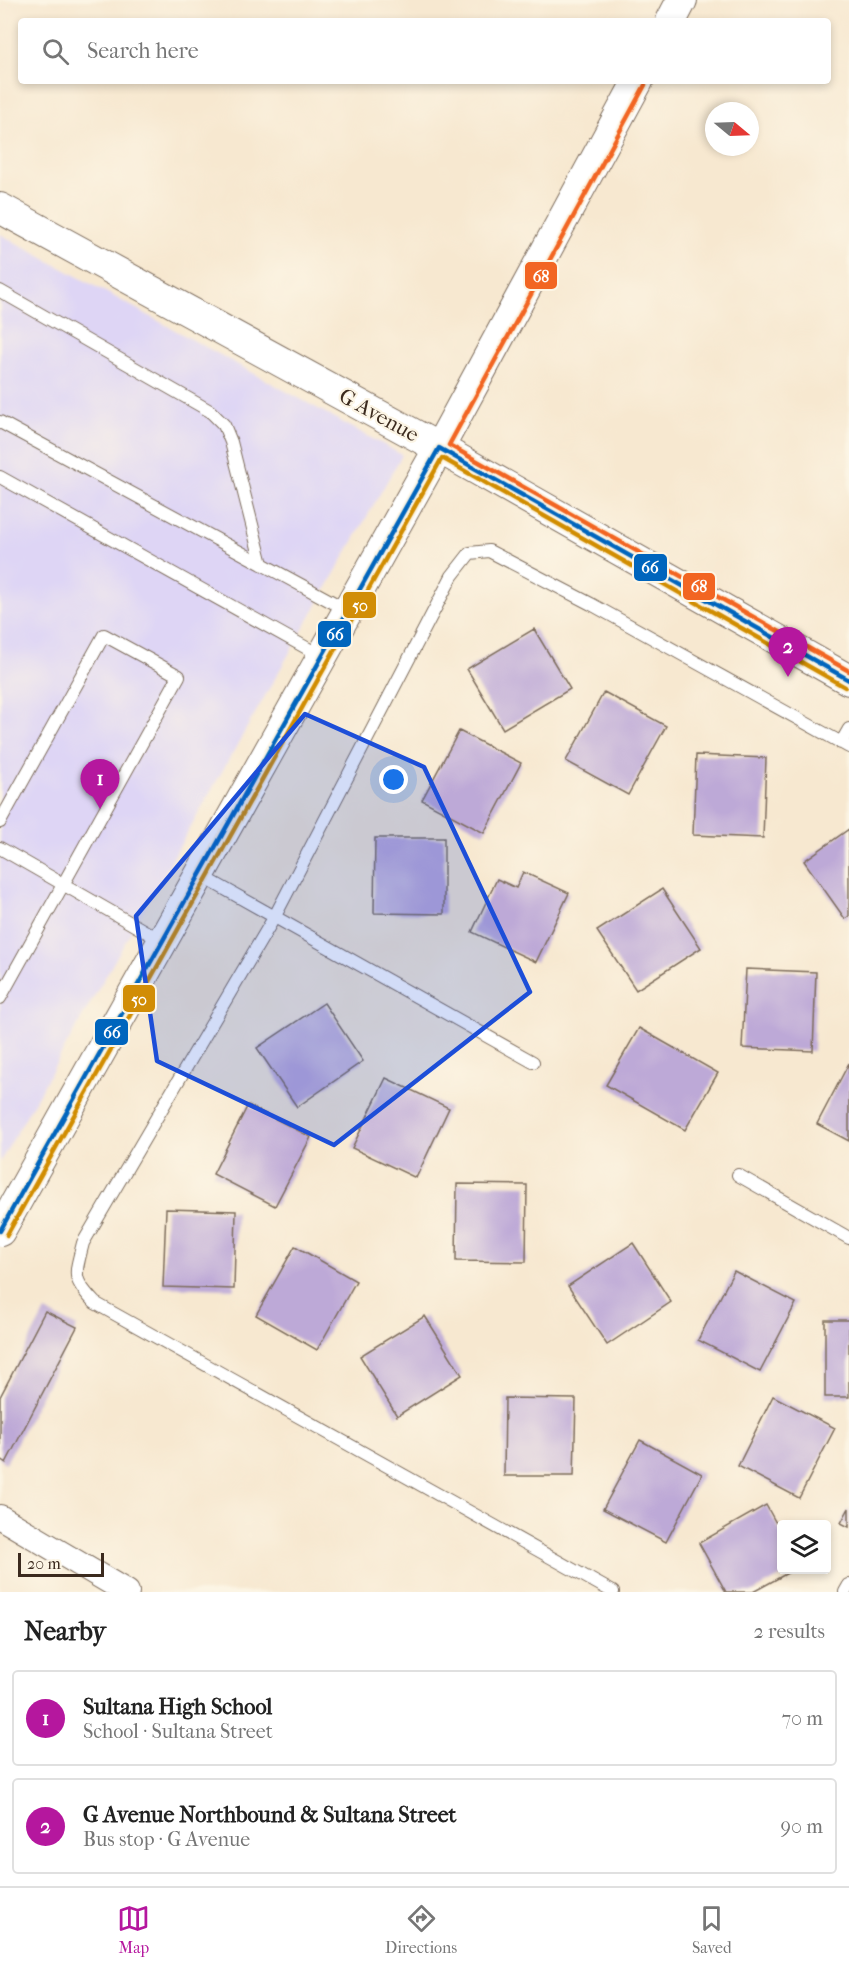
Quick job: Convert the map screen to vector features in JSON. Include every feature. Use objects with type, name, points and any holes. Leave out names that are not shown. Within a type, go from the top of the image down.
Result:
[{"type":"street","points":[[673,18],[682,0]]},
{"type":"street","points":[[0,1231],[439,448],[636,84]]},
{"type":"street","name":"G Avenue","points":[[0,208],[439,448],[849,680]]},
{"type":"street","points":[[0,1517],[127,1592]]},
{"type":"lane","points":[[0,291],[210,411],[224,425],[231,442],[262,564]]},
{"type":"lane","points":[[0,422],[347,610]]},
{"type":"lane","points":[[0,477],[321,656]]},
{"type":"lane","points":[[613,1592],[95,1303],[79,1286],[76,1272],[83,1243],[275,916],[452,576],[470,553],[489,551],[591,604],[845,745],[849,729]]},
{"type":"lane","points":[[0,822],[104,635],[179,676],[0,998]]},
{"type":"lane","points":[[0,848],[162,941]]},
{"type":"lane","points":[[200,875],[533,1062]]},
{"type":"lane","points":[[738,1175],[849,1239]]},
{"type":"lane","points":[[845,1592],[849,1585]]},
{"type":"highlighted area","points":[[305,714],[424,767],[530,992],[334,1145],[157,1061],[136,916]]},
{"type":"shaded area","points":[[0,234],[402,455],[0,1162]]},
{"type":"building","points":[[534,629],[570,689],[503,729],[467,669]]},
{"type":"building","points":[[604,692],[666,726],[628,795],[566,761]]},
{"type":"building","points":[[459,731],[521,763],[484,833],[422,800]]},
{"type":"building","points":[[696,755],[766,758],[763,838],[693,835]]},
{"type":"building","points":[[849,829],[849,916],[845,919],[804,861]]},
{"type":"building","points":[[375,838],[444,838],[444,914],[374,913]]},
{"type":"building","points":[[523,872],[569,893],[536,962],[472,932],[497,879],[516,888]]},
{"type":"building","points":[[662,889],[701,948],[636,990],[597,931]]},
{"type":"building","points":[[746,969],[816,972],[813,1051],[742,1048]]},
{"type":"building","points":[[324,1003],[363,1061],[297,1107],[257,1048]]},
{"type":"building","points":[[639,1028],[718,1073],[685,1130],[606,1085]]},
{"type":"building","points":[[849,1063],[849,1141],[817,1124]]},
{"type":"building","points":[[386,1078],[449,1108],[416,1178],[352,1148]]},
{"type":"building","points":[[248,1105],[311,1137],[275,1206],[213,1174]]},
{"type":"building","points":[[457,1184],[527,1185],[526,1262],[456,1261]]},
{"type":"building","points":[[166,1209],[236,1211],[234,1289],[163,1287]]},
{"type":"building","points":[[633,1243],[671,1302],[607,1345],[568,1286]]},
{"type":"building","points":[[295,1246],[356,1281],[317,1350],[256,1315]]},
{"type":"building","points":[[734,1271],[796,1303],[760,1372],[698,1340]]},
{"type":"building","points":[[45,1311],[77,1327],[6,1463],[0,1459],[0,1397]]},
{"type":"building","points":[[425,1316],[462,1375],[397,1416],[360,1356]]},
{"type":"building","points":[[825,1320],[849,1320],[849,1397],[825,1397]]},
{"type":"building","points":[[773,1396],[835,1428],[799,1498],[738,1466]]},
{"type":"building","points":[[505,1398],[576,1399],[574,1476],[504,1476]]},
{"type":"building","points":[[640,1440],[702,1474],[666,1542],[603,1509]]},
{"type":"building","points":[[766,1505],[777,1525],[777,1574],[786,1574],[753,1592],[726,1592],[699,1543]]},
{"type":"building","points":[[849,1508],[849,1527],[841,1523]]},
{"type":"transit line","name":"68","points":[[645,85],[449,445],[849,671]]},
{"type":"transit line","name":"66","points":[[0,1231],[439,448],[849,680]]},
{"type":"transit line","name":"50","points":[[7,1235],[442,458],[845,687]]},
{"type":"place","name":"G Avenue Northbound & Sultana Street","points":[[788,677]]},
{"type":"place","name":"Sultana High School","points":[[100,809]]}]
